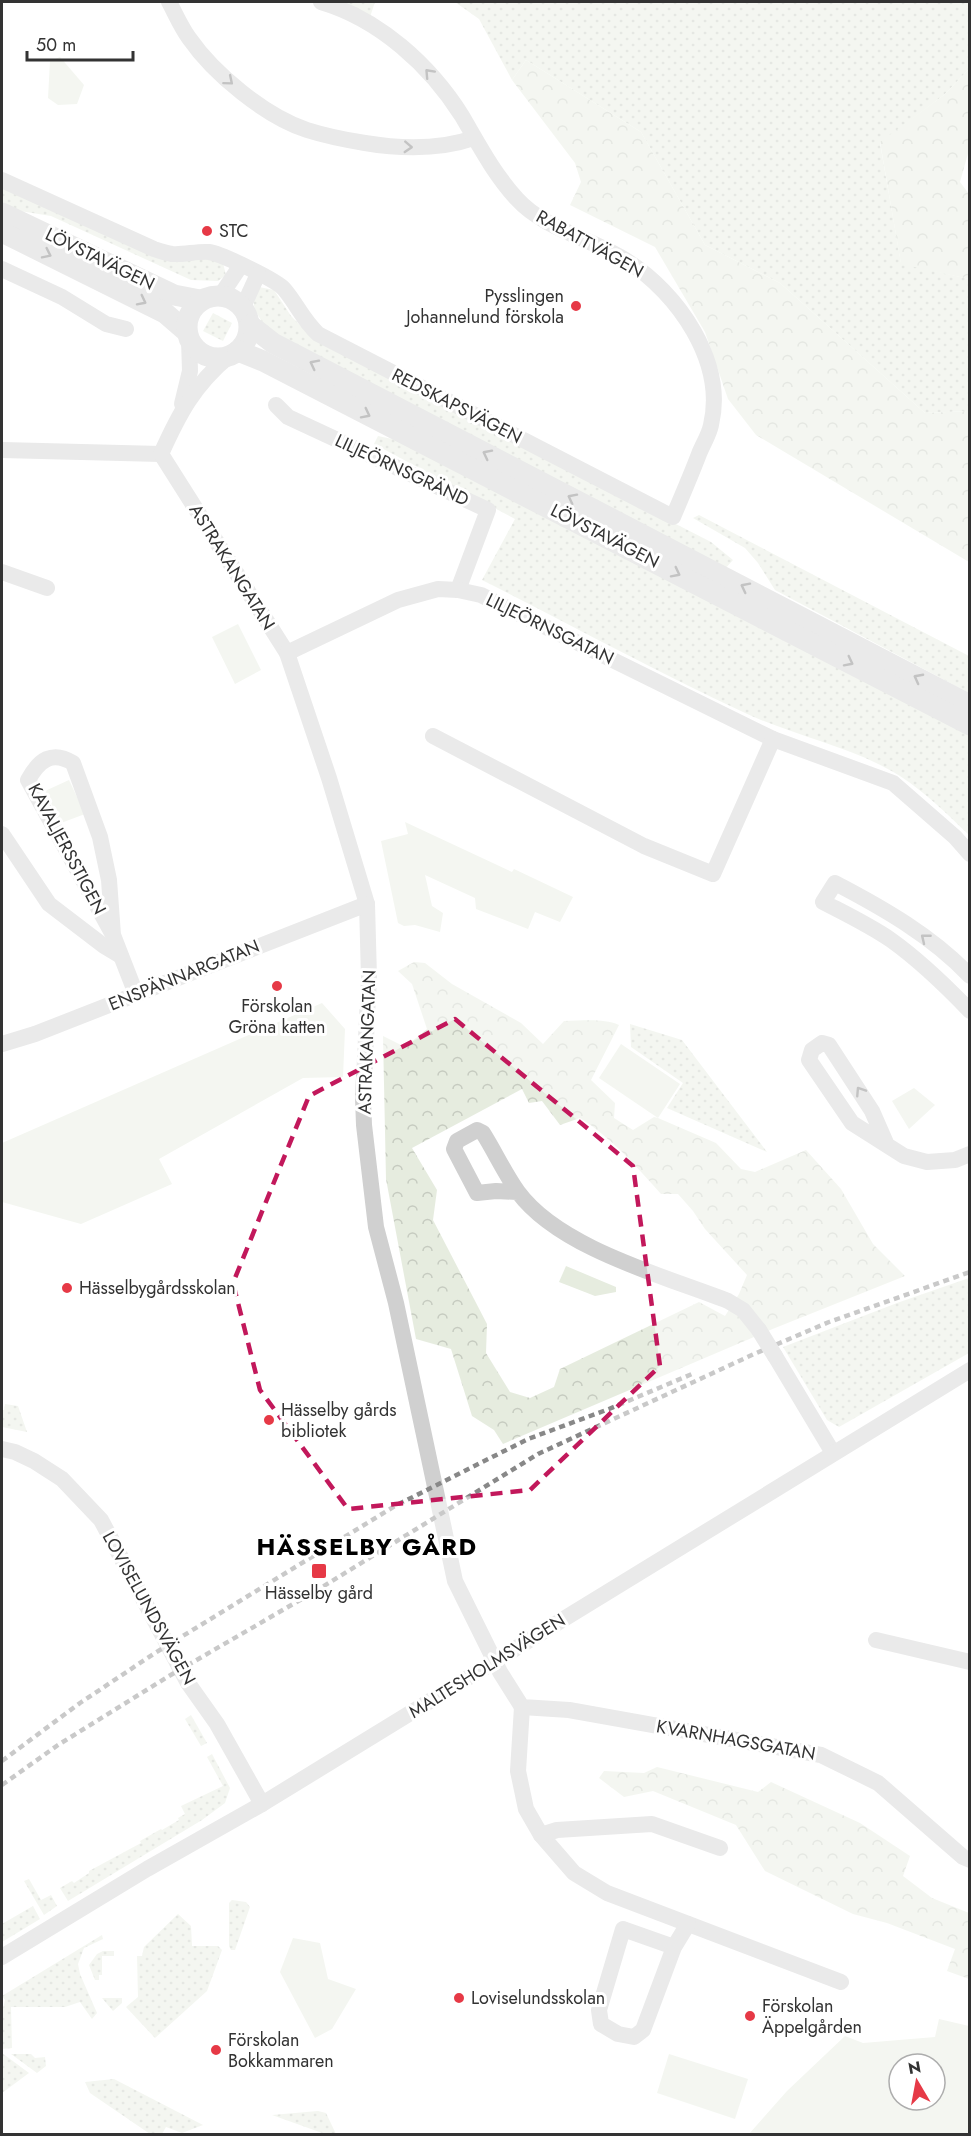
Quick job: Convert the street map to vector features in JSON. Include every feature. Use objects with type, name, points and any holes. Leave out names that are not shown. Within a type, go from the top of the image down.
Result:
[{"type":"street","points":[[169,2],[189,38],[218,71],[249,97],[282,119],[306,130],[381,146],[445,146],[474,138]]},
{"type":"street","name":"RABATTVÄGEN","points":[[321,2],[355,16],[381,31],[411,54],[436,80],[461,115],[495,171],[518,200],[535,214],[627,260],[653,280],[694,331],[705,356],[711,378],[713,409],[711,426],[673,517]]},
{"type":"street","name":"REDSKAPSVÄGEN","points":[[2,180],[154,249],[173,254],[208,252],[219,254],[277,283],[284,289],[306,322],[318,334],[673,517]]},
{"type":"street","name":"LÖVSTAVÄGEN","points":[[2,213],[174,295],[200,300],[214,295],[230,297],[273,343],[969,705]]},
{"type":"street","name":"LÖVSTAVÄGEN","points":[[2,232],[165,313],[188,336],[194,347],[208,357],[219,358],[234,354],[263,361],[969,725]]},
{"type":"street","points":[[221,295],[241,265]]},
{"type":"street","points":[[2,269],[62,297],[106,324],[126,329]]},
{"type":"street","points":[[2,450],[161,454],[181,411],[205,378],[234,354],[249,335],[246,316],[258,274]]},
{"type":"street","points":[[181,411],[190,371],[187,320],[192,309],[200,300]]},
{"type":"street","name":"LILJEÖRNSGRÄND","points":[[276,405],[288,417],[488,510],[458,590]]},
{"type":"street","name":"ASTRAKANGATAN","points":[[161,454],[287,653],[329,778],[367,904],[369,978],[363,1098],[376,1227],[396,1303],[455,1581],[495,1661]]},
{"type":"street","points":[[2,572],[47,588]]},
{"type":"street","name":"LILJEÖRNSGATAN","points":[[287,653],[398,600],[438,589],[481,595],[773,739],[892,783],[955,837],[969,854]]},
{"type":"street","points":[[433,736],[645,846],[713,874],[773,739]]},
{"type":"street","name":"KAVALJERSSTIGEN","points":[[112,934],[110,880],[100,837],[73,763],[63,756],[46,758],[34,769],[28,780],[112,934],[136,994]]},
{"type":"street","name":"KAVALJERSSTIGEN","points":[[2,834],[49,904],[119,955]]},
{"type":"street","points":[[969,976],[909,925],[835,883],[823,902],[892,941],[949,990],[969,1011]]},
{"type":"street","name":"ENSPÄNNARGATAN","points":[[2,1044],[35,1034],[367,904]]},
{"type":"street","points":[[886,1143],[872,1111],[829,1045],[822,1043],[812,1050],[809,1060],[852,1123],[903,1156],[927,1162],[956,1160],[969,1154]]},
{"type":"street","points":[[518,1192],[558,1230],[604,1253],[728,1301],[742,1310],[759,1330],[833,1453]]},
{"type":"street","name":"MALTESHOLMSVÄGEN","points":[[2,1957],[164,1859],[262,1804],[969,1370]]},
{"type":"street","name":"LOVISELUNDSVÄGEN","points":[[2,1449],[34,1461],[62,1479],[101,1520],[189,1683],[217,1724],[262,1804]]},
{"type":"street","points":[[876,1640],[969,1662]]},
{"type":"street","points":[[495,1661],[522,1707],[518,1771],[526,1809],[541,1835],[574,1873],[607,1893],[841,1982]]},
{"type":"street","name":"KVARNHAGSGATAN","points":[[522,1707],[568,1710],[821,1755],[878,1782],[914,1812],[934,1833],[969,1860]]},
{"type":"street","points":[[541,1835],[557,1830],[652,1824],[720,1848]]},
{"type":"street","points":[[674,1947],[623,1929],[599,2010],[601,2024],[618,2034],[634,2037],[644,2030],[674,1947],[688,1924]]},
{"type":"highlighted area","points":[[455,1019],[633,1166],[660,1366],[530,1490],[348,1509],[260,1390],[233,1283],[309,1096]]},
{"type":"green space","points":[[340,2],[375,2],[370,17]]},
{"type":"green space","points":[[455,2],[969,2],[969,69],[944,95],[880,143],[901,263],[969,279],[969,411],[925,413],[780,283],[705,245],[641,132],[526,60],[512,80],[479,19]]},
{"type":"green space","points":[[60,57],[84,85],[77,104],[58,105],[48,98],[50,61]]},
{"type":"green space","points":[[526,60],[641,132],[705,245],[780,283],[925,413],[969,411],[969,562],[756,435],[728,399],[705,332],[655,247],[570,205],[581,182],[575,163],[512,80]]},
{"type":"green space","points":[[969,69],[969,150],[960,182],[969,194],[969,279],[901,264],[880,142],[944,95]]},
{"type":"green space","points":[[2,185],[163,258],[212,259],[223,263],[226,275],[218,281],[191,280],[51,216],[20,211],[2,202]]},
{"type":"green space","points":[[259,287],[274,290],[291,316],[313,338],[711,542],[733,560],[724,570],[266,328],[256,312],[254,303]]},
{"type":"green space","points":[[213,313],[232,323],[223,341],[203,331]]},
{"type":"green space","points":[[378,436],[402,441],[969,734],[969,835],[919,789],[882,766],[743,712],[482,580],[515,519],[374,444]]},
{"type":"green space","points":[[699,515],[969,656],[969,693],[775,590],[758,563],[745,548],[693,518]]},
{"type":"green space","points":[[238,624],[261,670],[235,684],[212,637]]},
{"type":"green space","points":[[69,780],[85,814],[61,823],[45,791]]},
{"type":"green space","points":[[405,822],[512,872],[514,869],[573,897],[560,922],[535,912],[528,929],[476,909],[475,898],[425,875],[432,906],[443,913],[440,932],[398,923],[381,841],[408,834]]},
{"type":"green space","points":[[414,962],[425,963],[452,984],[521,1023],[543,1044],[564,1021],[599,1021],[619,1025],[591,1080],[615,1103],[614,1118],[633,1130],[654,1117],[658,1118],[716,1143],[741,1169],[755,1172],[806,1150],[841,1189],[873,1244],[905,1276],[775,1328],[503,1444],[494,1430],[472,1416],[451,1349],[416,1339],[386,1179],[383,1036],[405,1047],[427,1029],[412,984],[398,971]],"holes":[[[522,1089],[529,1103],[542,1101],[560,1125],[580,1118],[603,1134],[661,1194],[678,1194],[705,1229],[747,1275],[739,1294],[725,1316],[699,1302],[560,1369],[554,1387],[530,1398],[510,1392],[486,1353],[487,1324],[433,1220],[437,1190],[412,1148]]]},
{"type":"green space","points":[[322,1003],[345,1029],[343,1077],[303,1078],[159,1159],[172,1184],[81,1224],[2,1202],[2,1143]]},
{"type":"green space","points":[[630,1024],[682,1040],[767,1152],[667,1108],[683,1083],[631,1047]]},
{"type":"green space","points":[[621,1044],[680,1084],[658,1118],[599,1078]]},
{"type":"green space","points":[[914,1088],[935,1105],[909,1129],[892,1101]]},
{"type":"green space","points":[[566,1266],[616,1287],[616,1292],[595,1296],[559,1282]]},
{"type":"green space","points":[[969,1278],[969,1353],[839,1427],[827,1420],[783,1347]]},
{"type":"green space","points":[[5,1404],[18,1406],[27,1432],[2,1427],[2,1410]]},
{"type":"green space","points":[[191,1715],[207,1743],[201,1746],[185,1719]]},
{"type":"green space","points":[[212,1754],[230,1788],[225,1803],[202,1820],[68,1901],[60,1888],[72,1881],[74,1883],[89,1871],[179,1820],[178,1818],[185,1814],[181,1806],[223,1786],[207,1757]]},
{"type":"green space","points":[[657,1767],[758,1792],[771,1782],[860,1823],[910,1856],[903,1876],[932,1898],[969,1913],[969,1979],[947,1971],[955,1949],[887,1923],[853,1914],[765,1871],[736,1825],[653,1791],[624,1797],[599,1778],[604,1771],[644,1773]]},
{"type":"green space","points":[[29,1879],[41,1900],[51,1895],[57,1906],[44,1915],[24,1881]]},
{"type":"green space","points":[[232,1900],[246,1902],[250,1907],[235,1950],[231,1950],[229,1946],[229,1903]]},
{"type":"green space","points":[[33,1906],[40,1919],[2,1942],[2,1924]]},
{"type":"green space","points":[[178,1914],[191,1926],[192,1946],[218,1946],[222,1950],[207,1991],[155,2038],[126,2007],[138,1997],[137,1956],[142,1956],[144,1947]]},
{"type":"green space","points":[[102,1935],[103,1939],[84,1948],[78,1964],[97,2013],[92,2019],[80,2002],[65,2007],[11,2007],[12,2048],[2,2049],[2,2013],[5,2000],[2,1996]]},
{"type":"green space","points":[[293,1938],[320,1943],[328,1979],[356,1989],[332,2029],[315,2038],[280,1972]]},
{"type":"green space","points":[[103,1951],[114,1951],[114,1956],[102,1956],[102,1975],[99,1975],[99,1980],[95,1980],[89,1965],[97,1954]]},
{"type":"green space","points":[[102,1998],[122,1998],[122,2003],[113,2011]]},
{"type":"green space","points":[[939,2019],[969,2026],[969,2134],[749,2134],[787,2091],[845,2036],[863,2043],[935,2037]]},
{"type":"green space","points":[[2,2053],[29,2073],[2,2093]]},
{"type":"green space","points":[[11,2054],[31,2054],[35,2058],[45,2057],[46,2066],[37,2073]]},
{"type":"green space","points":[[669,2054],[748,2079],[735,2119],[657,2093]]},
{"type":"green space","points":[[114,2079],[203,2125],[182,2133],[166,2127],[162,2134],[150,2134],[90,2093],[85,2082]]},
{"type":"green space","points":[[318,2111],[326,2113],[336,2134],[325,2134],[272,2115]]},
{"type":"railway","points":[[2,1785],[58,1745],[169,1676],[319,1589],[538,1454],[754,1354],[829,1322],[970,1272]]},
{"type":"railway","points":[[2,1761],[80,1703],[155,1653],[395,1506],[528,1439],[609,1409],[692,1374]]},
{"type":"place","name":"STC","points":[[207,231]]},
{"type":"place","name":"Pysslingen Johannelund förskola","points":[[576,306]]},
{"type":"place","name":"Förskolan Gröna katten","points":[[277,986]]},
{"type":"place","name":"Hässelbygårdsskolan","points":[[67,1288]]},
{"type":"place","name":"Hässelby gårds bibliotek","points":[[269,1420]]},
{"type":"place","name":"Hässelby gård","points":[[319,1571]]},
{"type":"place","name":"Loviselundsskolan","points":[[459,1998]]},
{"type":"place","name":"Förskolan Äppelgården","points":[[750,2016]]},
{"type":"place","name":"Förskolan Bokkammaren","points":[[216,2050]]},
{"type":"district","name":"HÄSSELBY GÅRD","points":[[367,1547]]}]
